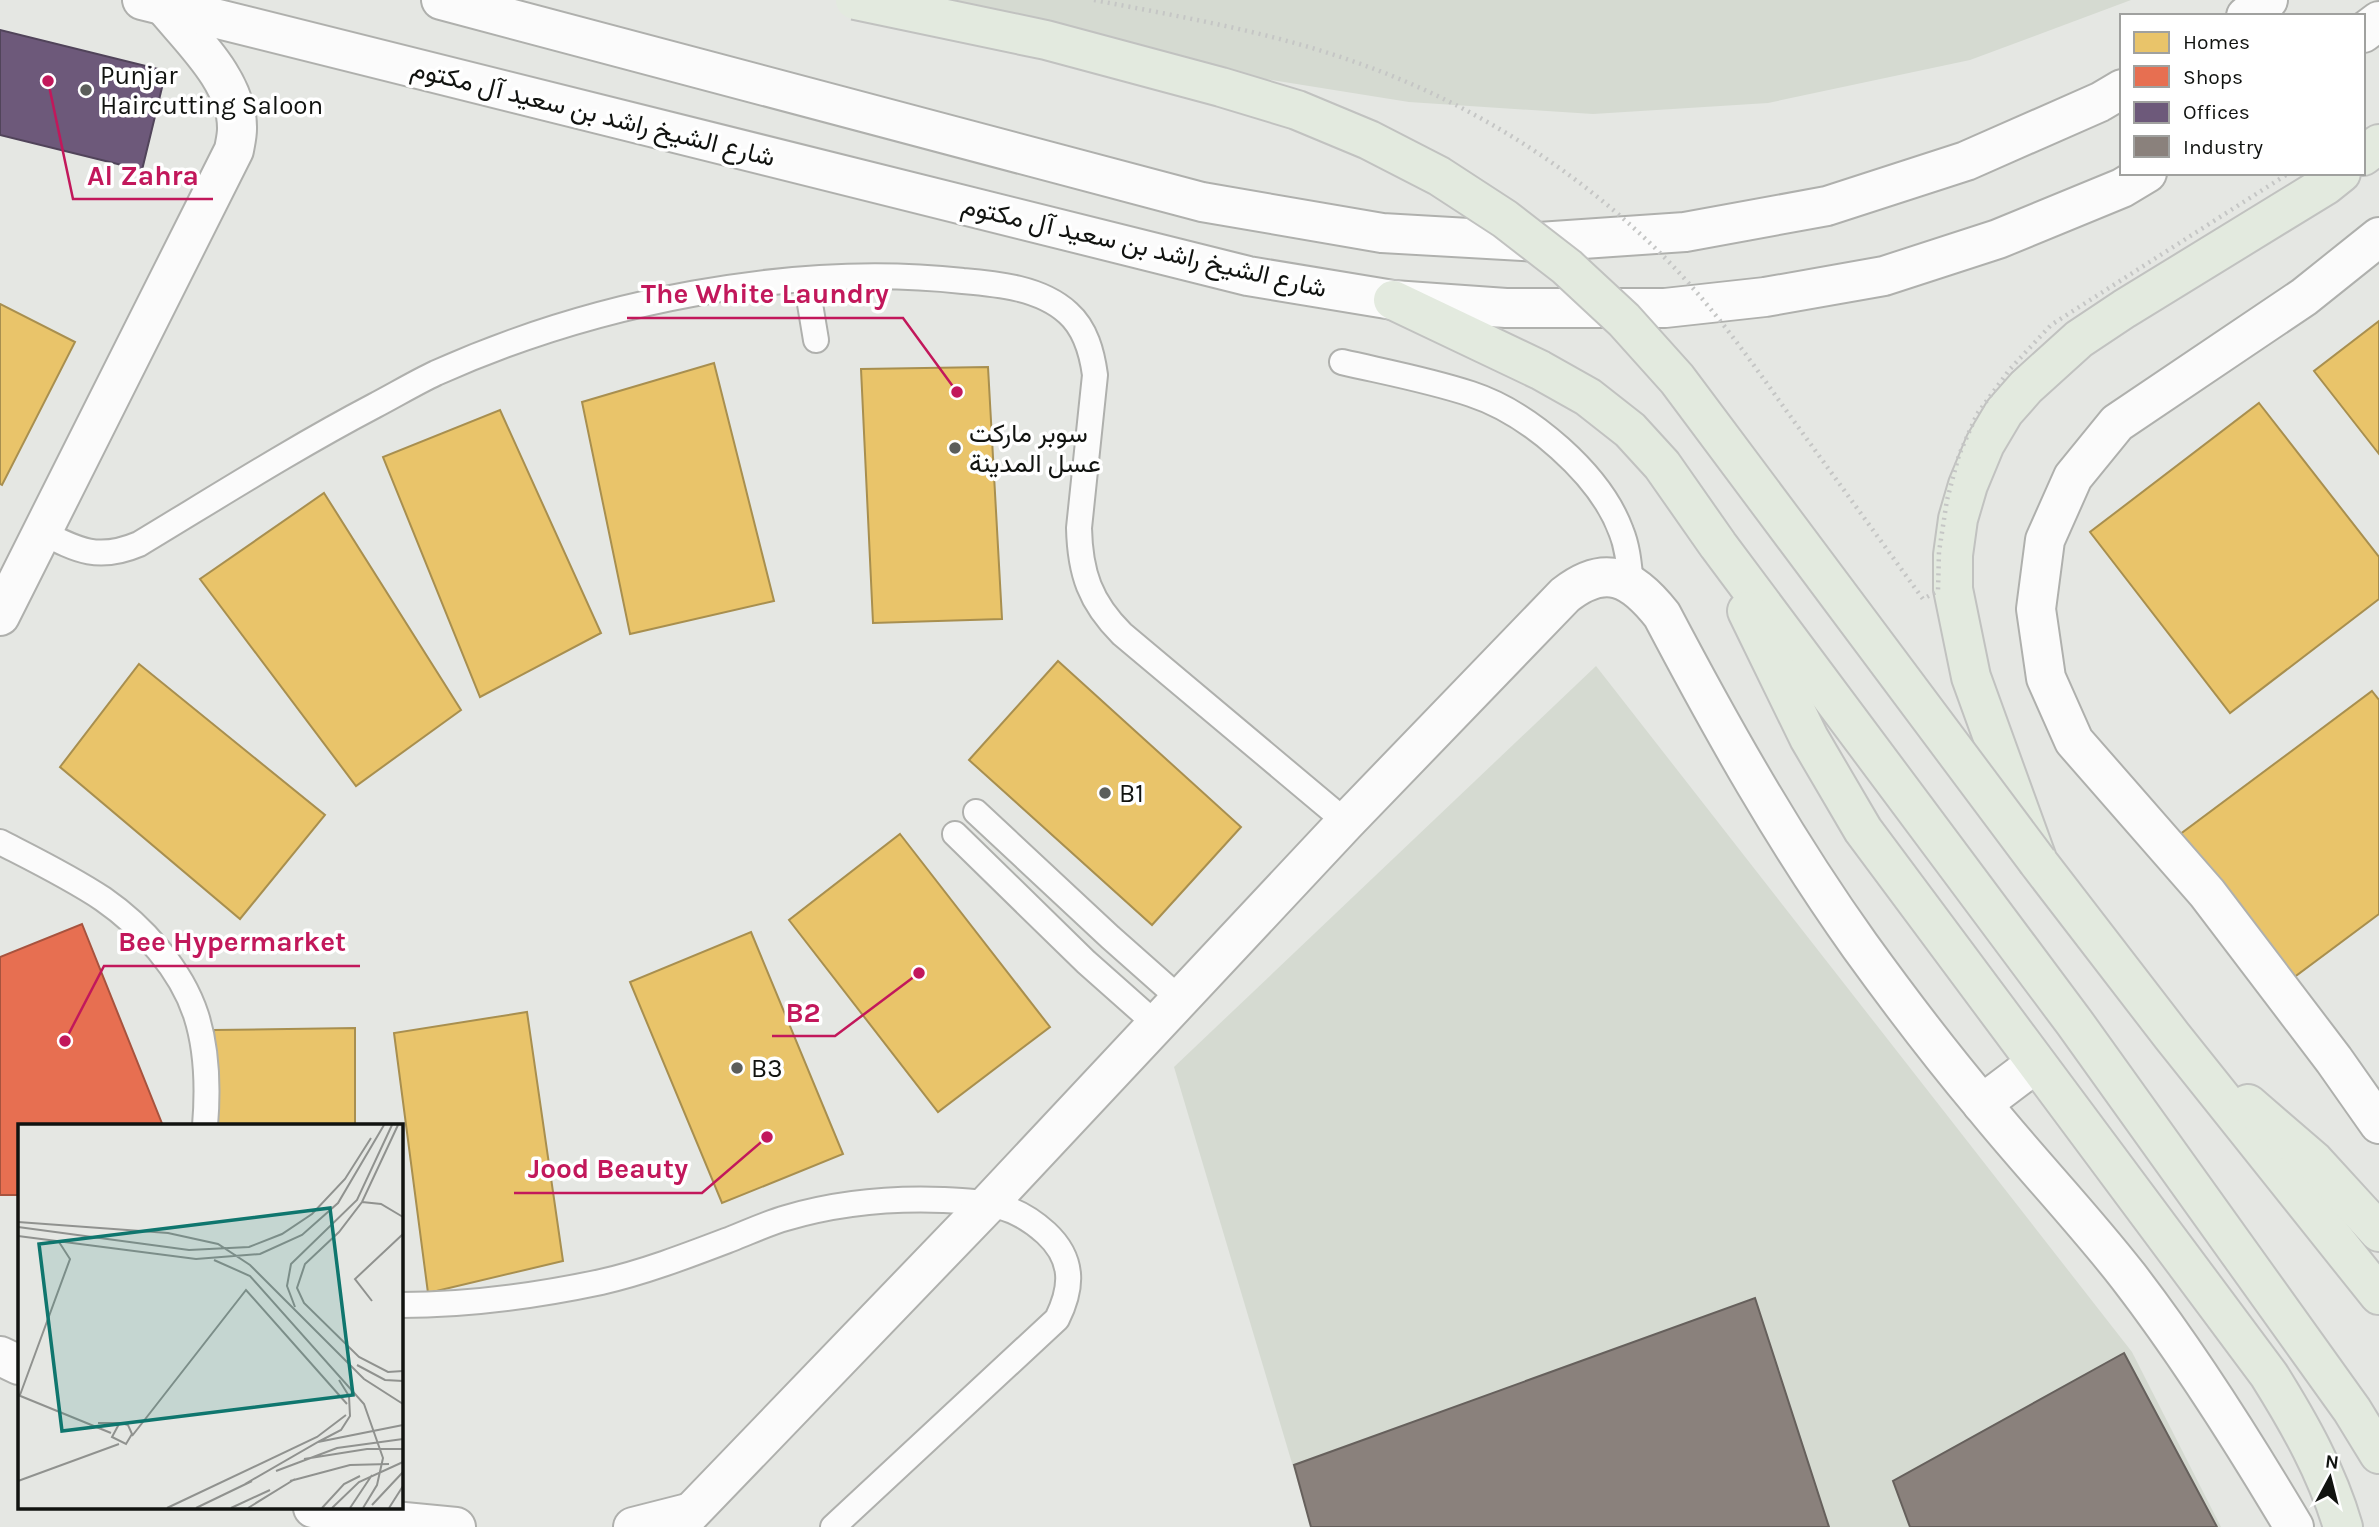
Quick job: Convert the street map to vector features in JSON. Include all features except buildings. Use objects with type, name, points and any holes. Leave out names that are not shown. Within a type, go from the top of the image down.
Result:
[{"type":"highway","points":[[855,0],[1046,40],[1297,110],[1369,140],[1439,176],[1505,219],[1567,267],[1624,320],[1677,379],[2038,862],[2172,1036],[2379,1295]]},
{"type":"highway","points":[[2038,862],[1971,677],[1953,589],[1958,519],[1968,485],[1985,444],[2004,412],[2026,387],[2079,339],[2339,175]]},
{"type":"highway","points":[[1393,300],[1540,370],[1588,397],[1630,430],[1662,465],[1718,545],[2074,1022],[2351,1410],[2379,1454]]},
{"type":"highway","points":[[1718,545],[1761,643],[1803,726],[1863,830],[2269,1375],[2305,1434],[2338,1507],[2343,1527]]},
{"type":"highway","points":[[2172,1036],[2314,1161],[2379,1232]]},
{"type":"street","points":[[441,0],[1202,202],[1382,233],[1539,242],[1685,232],[1827,206],[1966,161],[2100,102],[2120,90]]},
{"type":"street","points":[[2249,14],[2268,0]]},
{"type":"street","points":[[0,616],[234,150],[237,130],[229,90],[218,72],[153,3]]},
{"type":"street","name":"شارع الشيخ راشد بن سعيد آل مكتوم","points":[[153,3],[1248,276],[1393,300],[1506,308],[1665,308],[1765,297],[1884,276],[1998,239],[2122,188],[2144,175]]},
{"type":"street","points":[[2379,237],[2304,297],[2117,423],[2073,477],[2067,489],[2045,540],[2036,609],[2046,678],[2074,741],[2207,893],[2334,1060],[2379,1124]]},
{"type":"street","points":[[633,1527],[692,1522],[1346,822],[1565,595],[1579,583],[1597,577],[1615,577],[1631,584],[1647,597],[1662,615],[1745,769],[1809,873],[1861,948],[1982,1104],[2128,1276],[2253,1457],[2294,1527]]},
{"type":"street","points":[[1982,1104],[2035,1063]]},
{"type":"street","points":[[0,1356],[18,1365]]},
{"type":"street","points":[[298,1510],[321,1527]]},
{"type":"street","points":[[324,1510],[373,1519],[456,1527]]},
{"type":"street","points":[[467,1527],[485,1527]]},
{"type":"lane","points":[[42,532],[74,549],[90,553],[124,551],[338,425],[434,374],[512,342],[592,317],[674,298],[806,280],[888,276],[936,278],[1030,292],[1051,300],[1069,314],[1083,332],[1092,353],[1095,375],[1079,528],[1082,567],[1097,604],[1122,634],[1346,822]]},
{"type":"lane","points":[[806,280],[816,340]]},
{"type":"lane","points":[[1342,362],[1473,395],[1523,420],[1573,461],[1592,482],[1613,513],[1626,547],[1631,584]]},
{"type":"lane","points":[[976,812],[1110,937],[1169,1012]]},
{"type":"lane","points":[[955,834],[1086,962],[1169,1012]]},
{"type":"lane","points":[[0,842],[105,900],[134,924],[181,982],[196,1015],[205,1063],[205,1124]]},
{"type":"lane","points":[[402,1304],[440,1305],[522,1297],[604,1281],[682,1258],[784,1218],[874,1201],[919,1199],[990,1202],[1026,1217],[1056,1242],[1066,1261],[1069,1281],[1066,1301],[1057,1319],[833,1527]]},
{"type":"path","points":[[1094,0],[1263,35],[1354,61],[1419,88],[1486,121],[1529,146],[1593,192],[1669,262],[1728,332],[1923,599],[1938,591],[1939,552],[1947,500],[1959,455],[1977,414],[2010,369],[2051,325],[2287,175]]},
{"type":"shaded area","points":[[950,0],[2131,0],[1970,60],[1768,103],[1593,114],[1409,102],[1241,75]]},
{"type":"shaded area","points":[[1596,666],[2132,1352],[2221,1527],[1311,1527],[1174,1067]]},
{"type":"place","name":"Al Zahra","points":[[48,81]]},
{"type":"place","name":"Punjar Haircutting Saloon","points":[[86,90]]},
{"type":"place","name":"The White Laundry","points":[[957,392]]},
{"type":"place","name":"سوبر ماركت عسل المدينة","points":[[955,448]]},
{"type":"place","name":"B1","points":[[1105,793]]},
{"type":"place","name":"B2","points":[[919,973]]},
{"type":"place","name":"Bee Hypermarket","points":[[65,1041]]},
{"type":"place","name":"B3","points":[[737,1068]]},
{"type":"place","name":"Jood Beauty","points":[[767,1137]]}]
